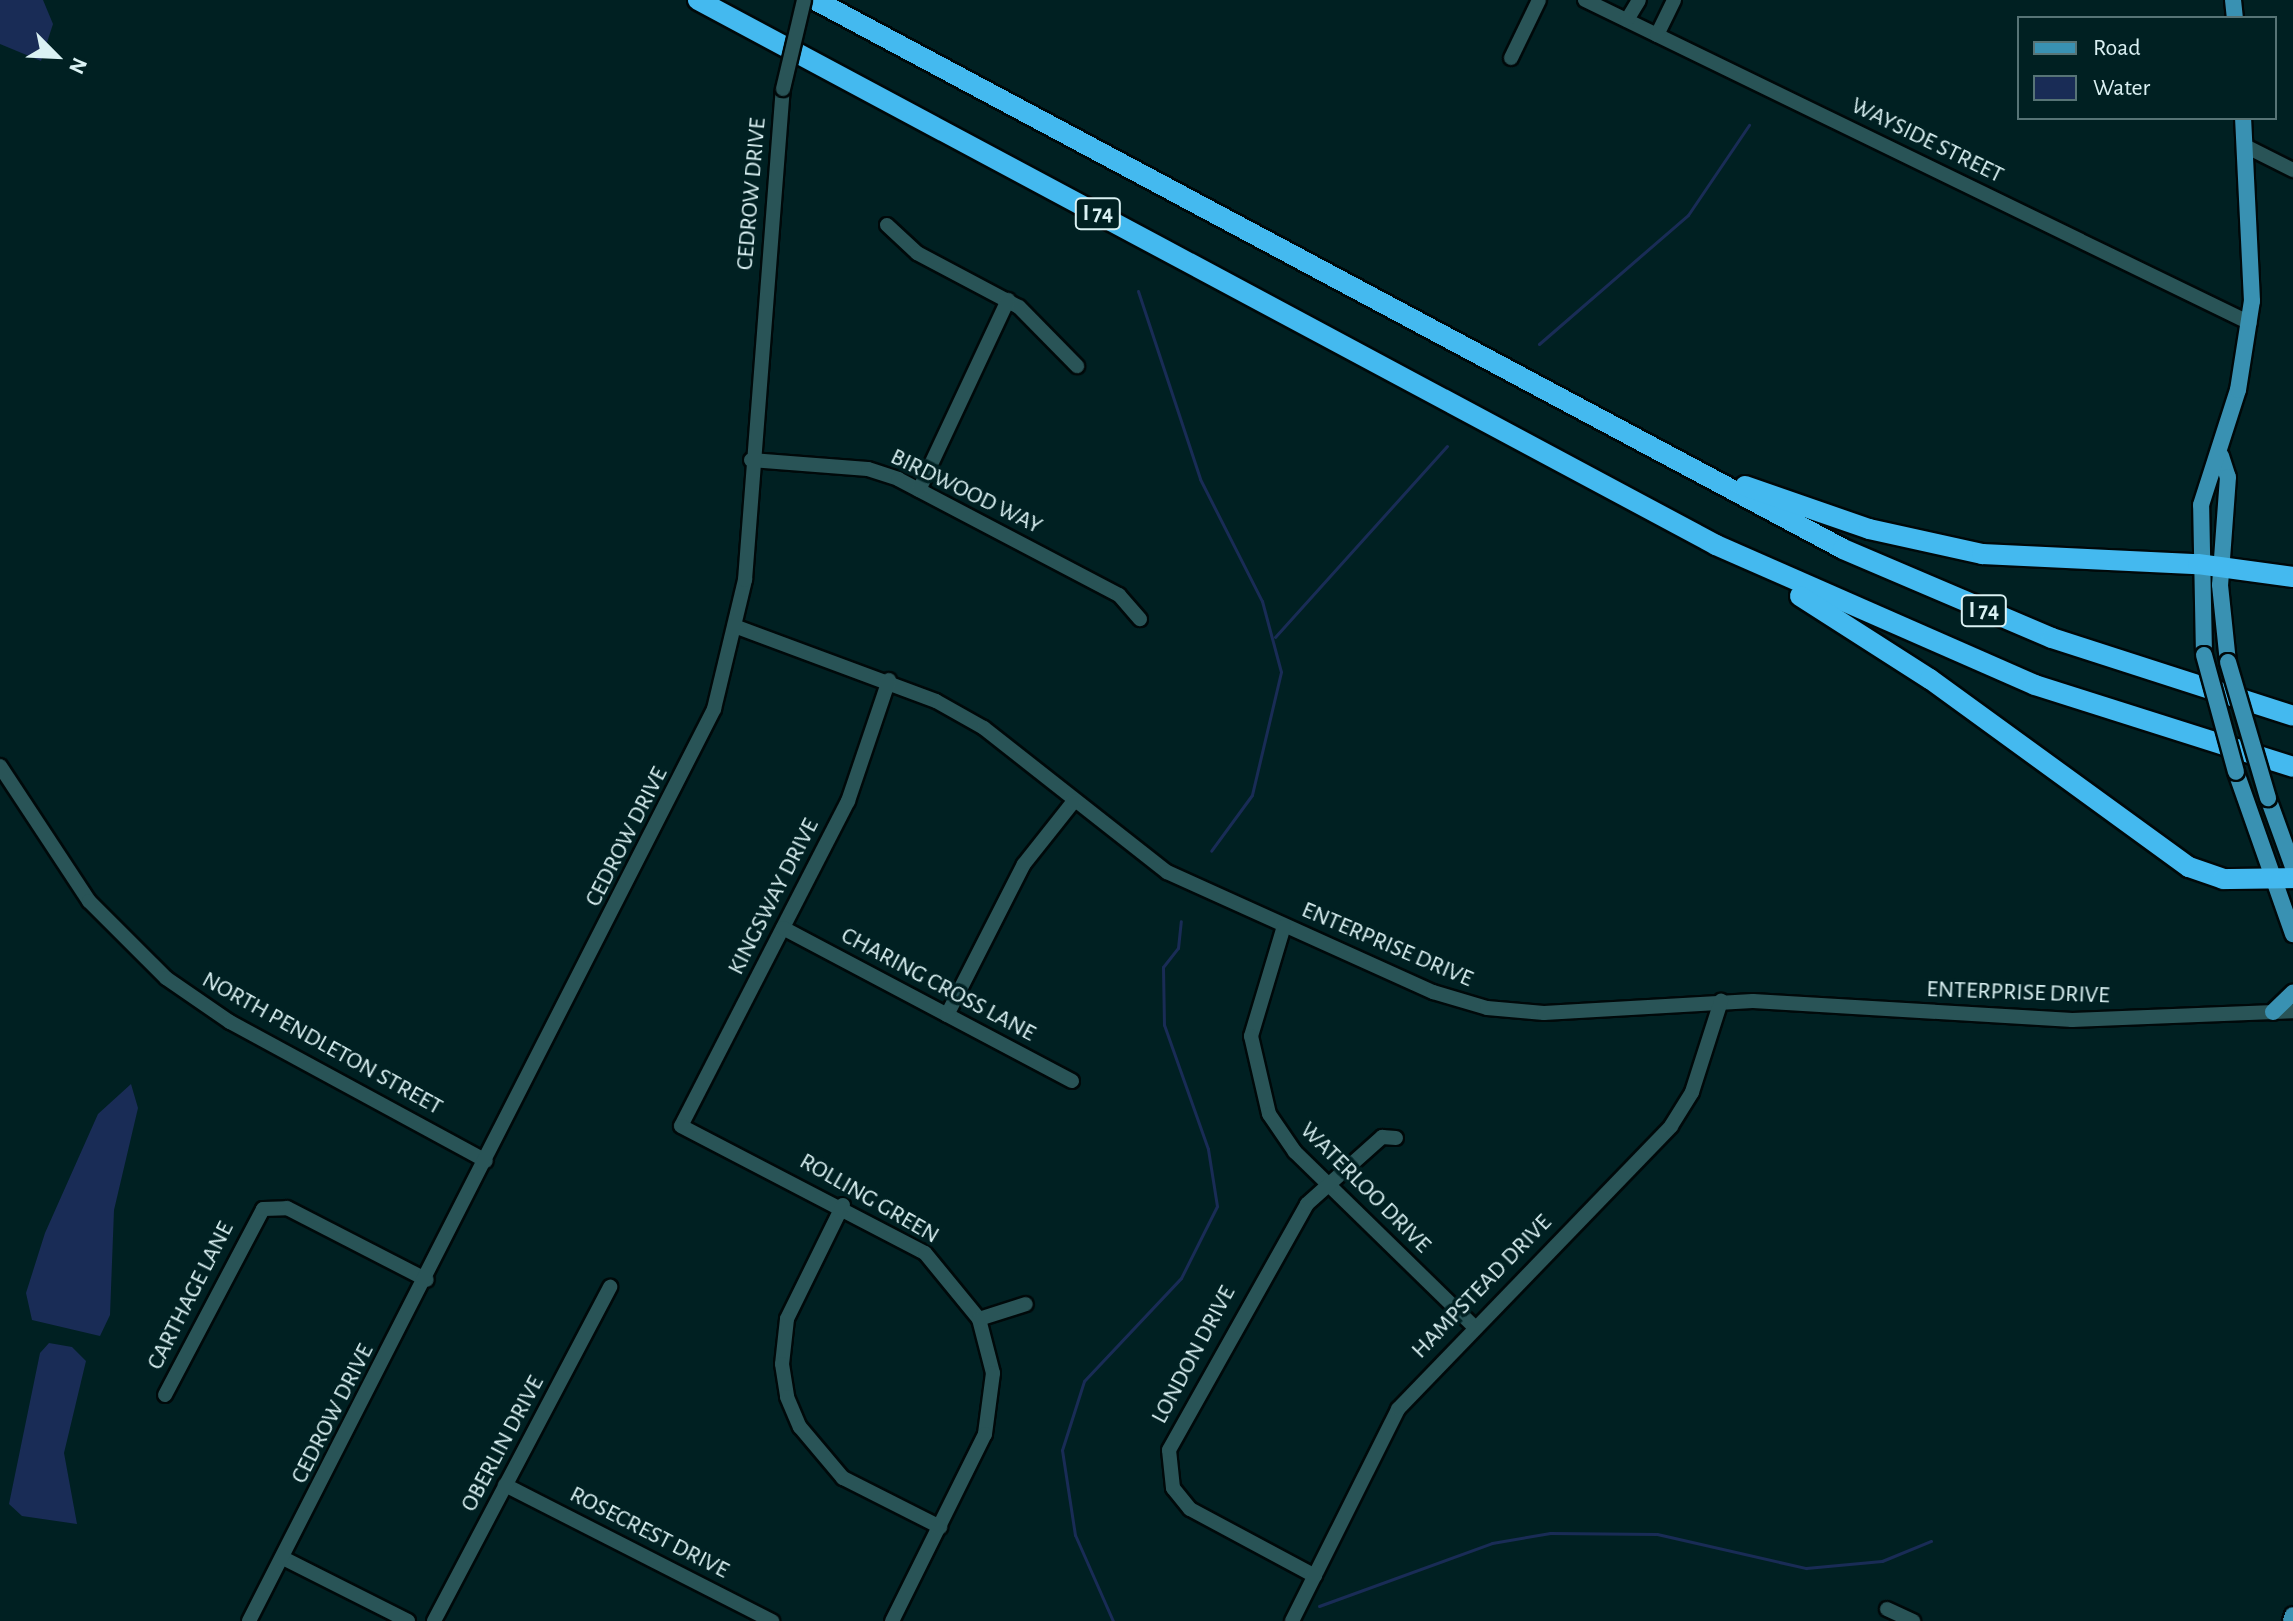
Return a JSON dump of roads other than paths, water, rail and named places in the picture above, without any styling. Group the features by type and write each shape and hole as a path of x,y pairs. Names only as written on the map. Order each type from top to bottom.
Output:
{"highway":[{"name":"I 74","path":"698,0 1716,545 2035,685 2293,767"},
{"name":"I 74","path":"815,0 1692,467 1947,596 2106,658 2293,716"},
{"path":"1692,467 1841,520 1954,549 2069,563 2198,564 2293,577"},
{"path":"1716,545 1899,658 2189,867 2223,879 2283,878"}],"main road":[{"path":"2243,120 2250,323 2221,456 2206,474 2198,564 2204,655 2242,790 2283,878 2293,934"},
{"path":"2221,456 2228,477 2221,566 2228,662 2268,798 2293,867"},
{"path":"2273,1012 2293,993"},
{"path":"2291,1621 2293,1615"}],"street":[{"name":"CEDROW DRIVE","path":"249,1621 427,1280 698,745 737,627 783,89 804,0"},
{"path":"1511,58 1539,0"},
{"name":"WAYSIDE STREET","path":"1585,0 2250,323"},
{"path":"1627,20 1639,0"},
{"path":"1657,35 1674,0"},
{"path":"2245,146 2293,170"},
{"path":"887,225 917,253 1008,300 1077,366"},
{"path":"919,490 1008,300"},
{"name":"BIRDWOOD WAY","path":"751,460 868,469 919,490 1119,595 1140,619"},
{"name":"ENTERPRISE DRIVE","path":"737,627 889,680 984,728 1167,872 1284,926 1487,1008 1544,1013 1721,1001 2072,1020 2293,1011"},
{"name":"KINGSWAY DRIVE","path":"681,1126 848,801 889,680"},
{"name":"NORTH PENDLETON STREET","path":"0,766 89,901 166,978 230,1022 486,1161"},
{"path":"947,1015 1024,864 1074,801"},
{"name":"WATERLOO DRIVE","path":"1284,926 1255,1005 1253,1068 1277,1129 1327,1183 1472,1325"},
{"name":"CHARING CROSS LANE","path":"783,928 1072,1081"},
{"name":"HAMPSTEAD DRIVE","path":"1292,1621 1398,1409 1472,1325 1671,1126 1692,1092 1721,1001"},
{"name":"ROLLING GREEN","path":"681,1126 843,1205 926,1254 979,1319 992,1397 985,1434 892,1621"},
{"name":"LONDON DRIVE","path":"1315,1576 1190,1509 1173,1488 1168,1462 1250,1296 1327,1183 1382,1137 1396,1138"},
{"path":"843,1205 787,1319 782,1364 787,1397 800,1427 843,1478 940,1527"},
{"name":"CARTHAGE LANE","path":"165,1395 263,1209 287,1208 427,1280"},
{"name":"OBERLIN DRIVE","path":"434,1621 610,1287"},
{"path":"979,1319 1026,1304"},
{"name":"ROSECREST DRIVE","path":"505,1485 772,1621"},
{"path":"283,1558 408,1621"},
{"path":"1887,1609 1913,1621"}],"water":[{"path":"0,0 43,0 53,24 41,61 0,44"},
{"path":"131,1084 138,1108 114,1210 110,1315 100,1336 32,1320 26,1293 45,1233 98,1114"},
{"path":"49,1343 72,1347 86,1361 64,1453 77,1524 22,1516 9,1504 40,1353"}],"waterway":[{"path":"1539,344 1688,215 1749,125"},
{"path":"1138,291 1200,479 1262,601 1281,672 1252,795 1211,851"},
{"path":"1275,637 1447,446"},
{"path":"1113,1621 1075,1535 1062,1450 1084,1381 1181,1278 1217,1206 1208,1149 1164,1025 1163,967 1178,948 1181,921"},
{"path":"1319,1606 1492,1543 1550,1533 1657,1534 1806,1568 1882,1561 1931,1541"}]}
